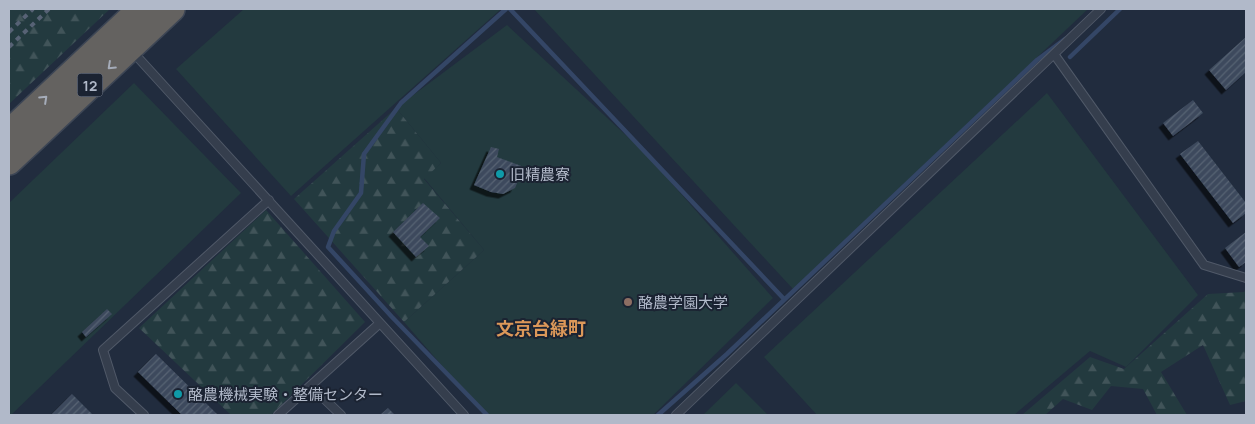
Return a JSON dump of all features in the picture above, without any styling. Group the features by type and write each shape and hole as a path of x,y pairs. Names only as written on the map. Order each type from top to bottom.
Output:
{"highway":[{"name":"12","path":"9,162 122,40 140,9"},
{"name":"12","path":"9,132 122,40 172,9"}],"lane":[{"path":"676,415 1101,9"},
{"path":"122,40 464,415"},
{"path":"1054,54 1204,264 1246,278"},
{"path":"144,415 115,388 103,350 268,200"},
{"path":"278,415 380,323"},
{"path":"311,386 341,415"}],"green space":[{"path":"9,9 110,9 9,104"},
{"path":"244,9 501,9 291,196 176,69"},
{"path":"534,9 1088,9 793,289"},
{"path":"507,25 645,153 773,298 653,415 485,415 404,322 484,250 424,178 441,163 396,108"},
{"path":"134,83 241,193 9,415 9,203"},
{"path":"1047,93 1198,295 1126,367 1090,351 1014,415 817,415 764,357"},
{"path":"396,108 441,163 424,179 484,250 404,322 294,199"},
{"path":"266,210 365,322 271,415 231,415 139,328"},
{"path":"1246,290 1246,401 1230,405 1203,345 1161,372 1187,415 1157,415 1143,389 1111,386 1092,410 1063,399 1045,415 1022,415 1090,357 1124,369 1208,294 1244,292"},
{"path":"736,383 768,415 703,415"}],"building":[{"path":"1246,37 1246,72 1226,90 1209,70"},
{"path":"1193,100 1203,113 1173,136 1163,123"},
{"path":"1198,141 1246,203 1246,213 1233,223 1180,154"},
{"name":"旧精農寮","path":"491,147 499,149 497,157 524,167 515,188 503,194 491,192 474,185"},
{"path":"423,203 440,218 420,237 429,246 416,257 393,232"},
{"path":"1246,232 1246,262 1239,267 1225,248"},
{"path":"107,309 112,314 86,337 82,332"},
{"name":"酪農機械実験・整備センター","path":"156,354 218,415 182,415 138,372"},
{"path":"72,394 93,415 51,415"},
{"path":"388,408 395,415 380,415"}],"waterway":[{"path":"487,415 392,317 328,247 334,231 361,193 364,154 401,103 506,9"},
{"path":"510,9 784,299"},
{"path":"1070,57 1120,9"},
{"path":"658,415 727,354 1037,60 1065,39"}],"railway":[{"path":"9,32 33,9"},
{"path":"9,47 49,9"}],"place":[{"name":"旧精農寮","path":"500,174"},
{"name":"酪農学園大学","path":"628,302"},
{"name":"酪農機械実験・整備センター","path":"178,394"}],"district":[{"name":"文京台緑町","path":"541,328"}]}
